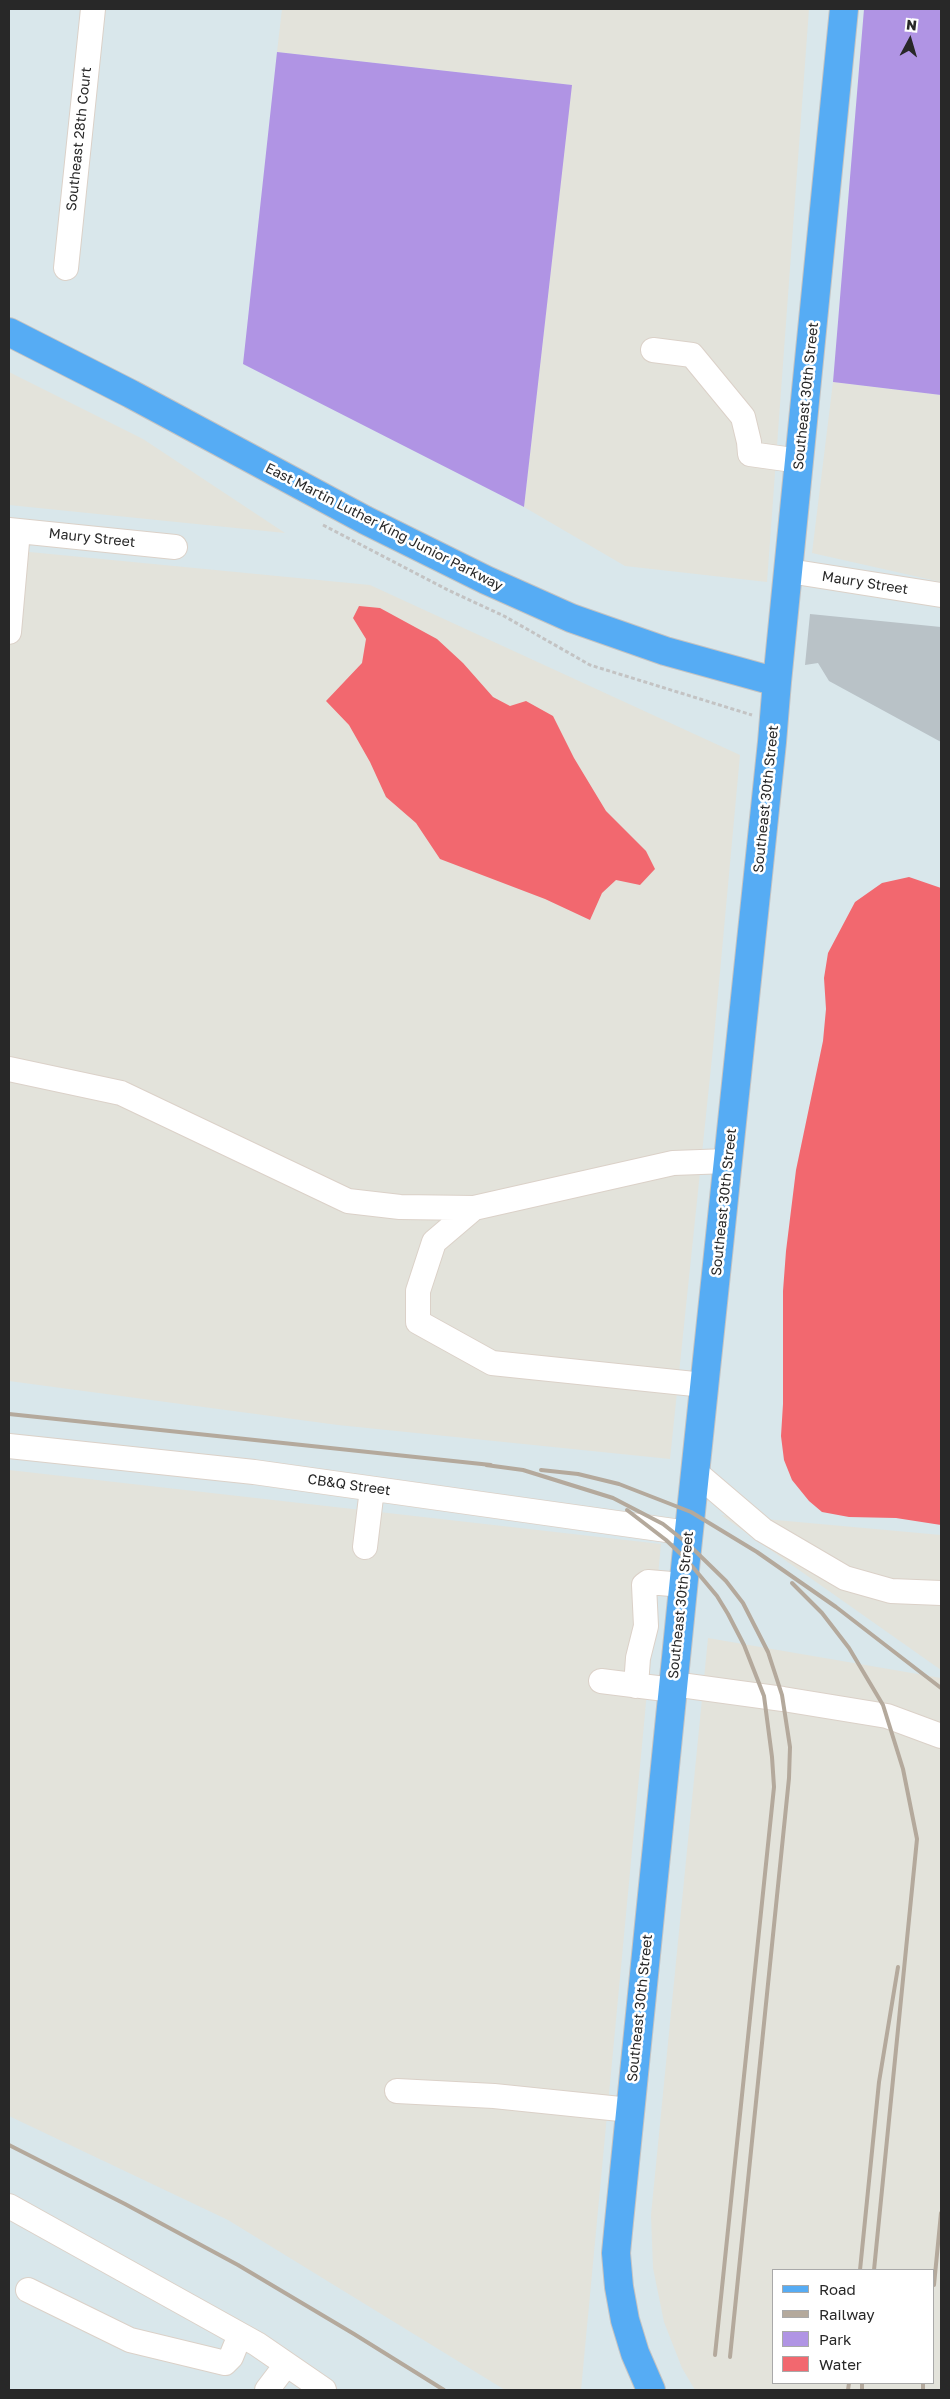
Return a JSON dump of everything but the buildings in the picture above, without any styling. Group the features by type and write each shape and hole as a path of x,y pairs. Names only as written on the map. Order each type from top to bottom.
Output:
{"main road":[{"name":"Southeast 30th Street","path":"651,2390 635,2353 625,2320 617,2262 619,2222 688,1533 772,742 776,682 789,571 844,9"},
{"name":"East Martin Luther King Junior Parkway","path":"9,332 131,394 365,520 486,580 597,627 665,651 776,682"}],"street":[{"name":"Southeast 28th Court","path":"66,268 93,9"},
{"path":"653,350 692,355 743,417 750,454 800,461"},
{"path":"9,632 14,530"},
{"name":"Maury Street","path":"14,530 175,547"},
{"name":"Maury Street","path":"789,571 941,596"},
{"path":"9,1069 121,1092 348,1201 400,1207 474,1208 674,1163 728,1161"},
{"path":"474,1208 434,1242 418,1291 418,1322 492,1363 704,1385"},
{"name":"CB&Q Street","path":"9,1446 254,1472 688,1533"},
{"path":"695,1472 763,1530 845,1578 891,1591 941,1593"},
{"path":"365,1547 372,1488"},
{"path":"636,1686 638,1658 646,1626 644,1585 648,1582 683,1585"},
{"path":"601,1681 636,1686 673,1687 783,1699 887,1716 941,1736"},
{"path":"397,2091 494,2096 630,2110"},
{"path":"9,2206 240,2335 324,2390"},
{"path":"28,2290 130,2340 225,2363 231,2357 240,2335"},
{"path":"267,2390 286,2364"}],"shaded area":[{"path":"282,9 809,9 767,582 625,566 524,507 571,85 277,52"},
{"path":"9,372 143,439 285,533 9,505"},
{"path":"833,382 941,395 941,582 812,553"},
{"path":"9,550 370,585 740,755 713,1048 670,1459 338,1425 9,1381"},
{"path":"9,1470 661,1544 581,2390 505,2390 228,2220 9,2116"},
{"path":"721,1515 941,1535 941,1670"},
{"path":"708,1638 941,1678 941,2390 695,2390 682,2368 664,2322 653,2268 651,2215"}],"green space":[{"path":"864,9 941,9 941,395 833,382"},
{"path":"277,52 572,85 524,507 243,364"}],"water":[{"path":"359,606 380,608 437,639 463,663 493,697 510,706 526,701 553,716 574,758 606,811 646,851 655,869 640,885 616,880 602,893 590,920 545,899 440,859 416,823 386,797 370,762 349,725 326,701 362,663 366,639 353,618"},
{"path":"909,877 941,888 941,1525 896,1518 849,1517 822,1512 809,1501 792,1480 784,1460 781,1436 783,1404 783,1291 786,1251 796,1170 823,1041 826,1009 824,978 828,953 855,902 882,883"}],"railway":[{"path":"9,1414 491,1465"},
{"path":"486,1465 523,1470 613,1498 663,1524 687,1543 726,1581 743,1603 768,1652 782,1695 790,1747 789,1778 730,2357"},
{"path":"541,1470 578,1474 619,1484 691,1512 757,1552 836,1607 941,1688"},
{"path":"627,1510 666,1540 686,1559 717,1596 728,1614 744,1645 764,1696 772,1757 774,1787 715,2355"},
{"path":"792,1583 822,1613 849,1648 883,1705 903,1769 917,1839 874,2269"},
{"path":"860,2269 879,2082 898,1967"},
{"path":"9,2145 125,2204 238,2265 444,2390"},
{"path":"935,2275 941,2213"},
{"path":"848,2390 849,2384"},
{"path":"862,2384 862,2390"},
{"path":"923,2384 923,2390"}]}
